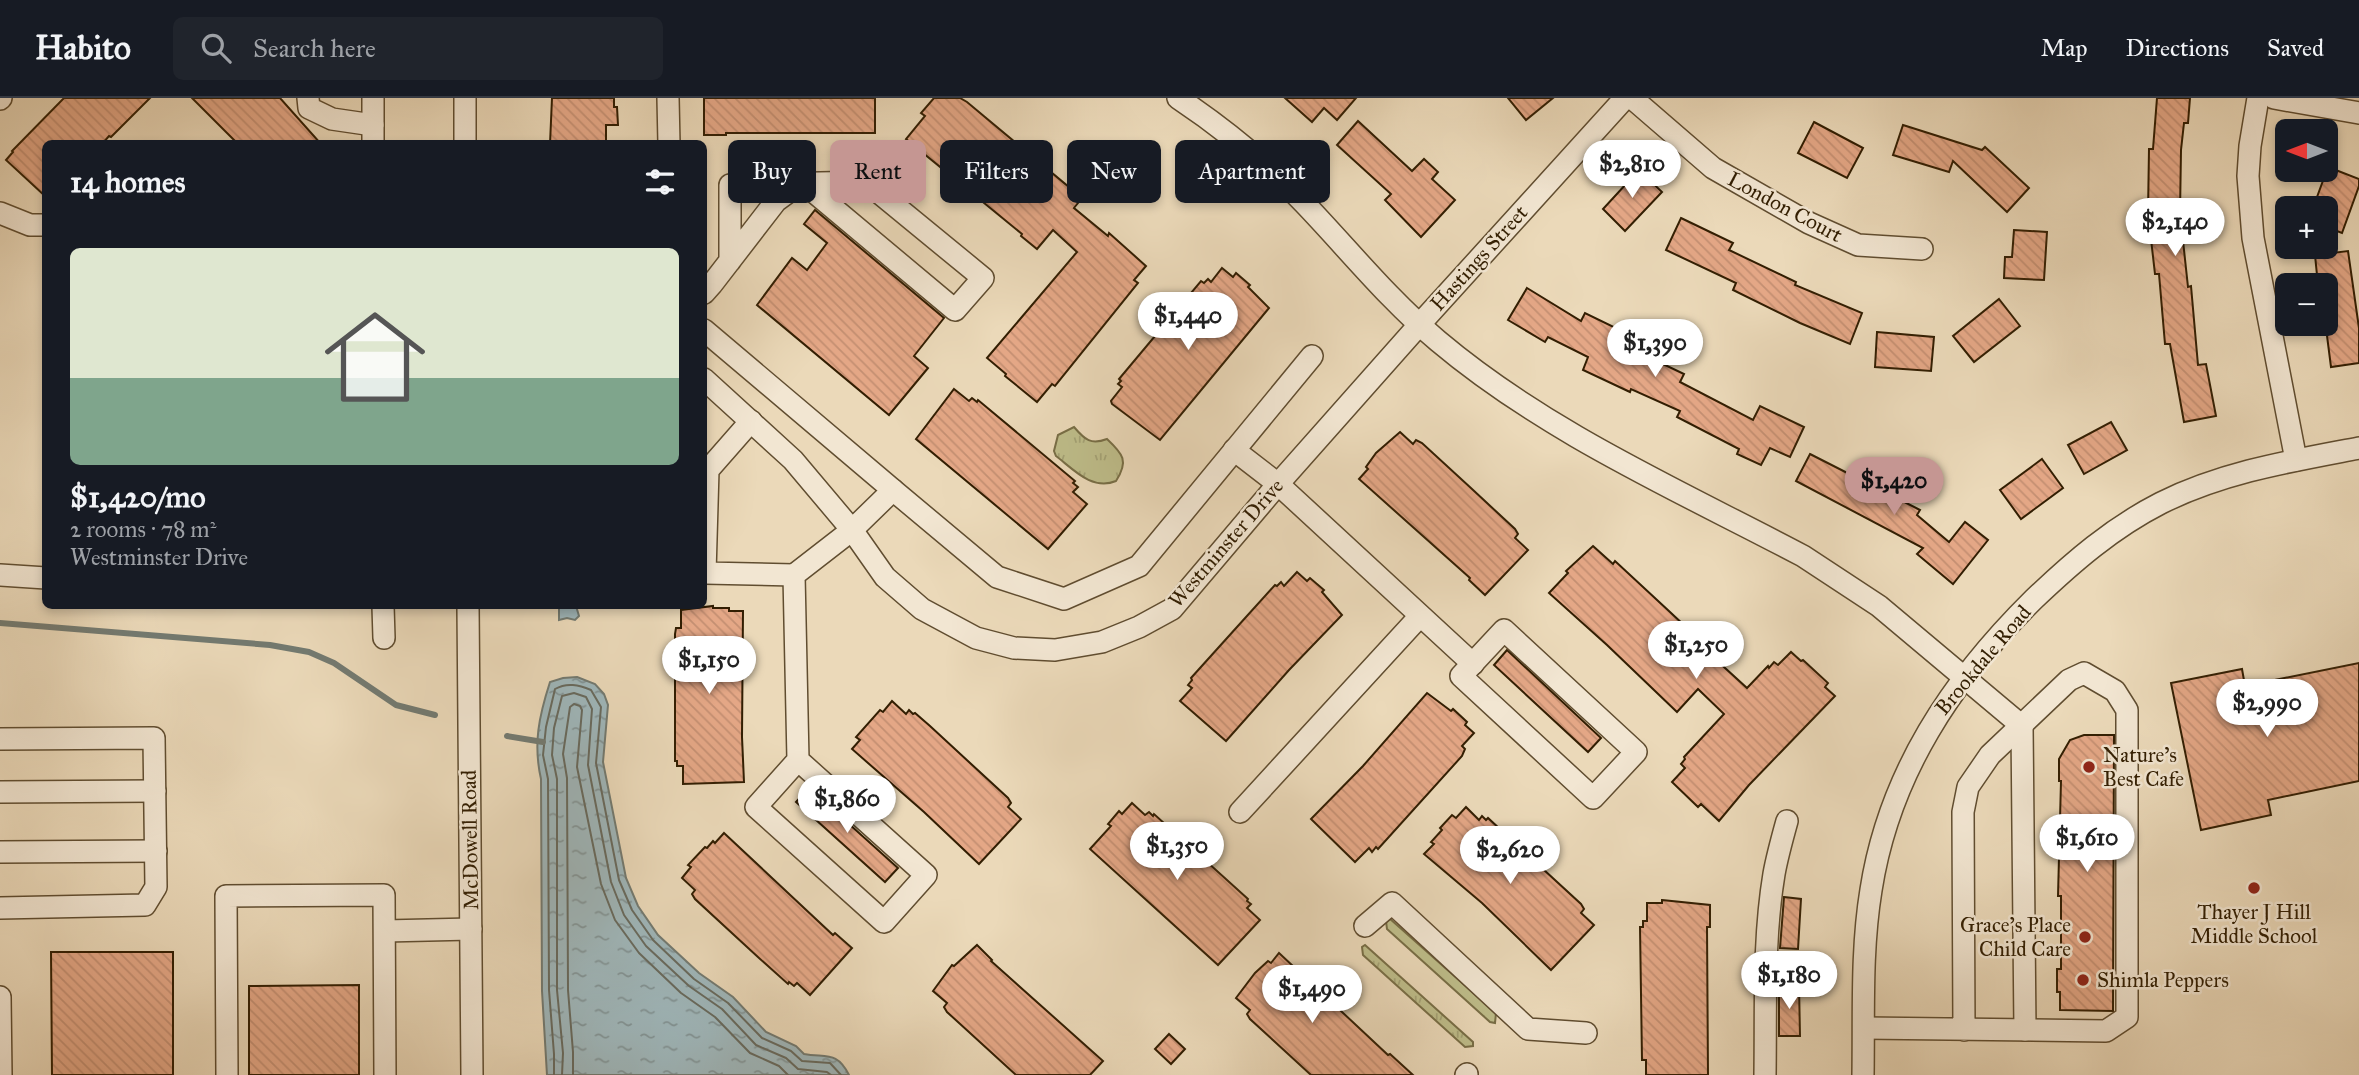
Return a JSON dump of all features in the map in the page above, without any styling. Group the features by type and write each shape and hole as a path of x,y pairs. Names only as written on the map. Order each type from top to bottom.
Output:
{"street":[{"path":"305,101 332,119 373,134 373,98"},
{"path":"465,98 465,140"},
{"path":"668,98 669,140"},
{"path":"1178,98 1278,177 1398,305 1504,392 1562,429 1837,576 1911,631 2022,726"},
{"name":"Hastings Street","path":"1419,324 1625,98"},
{"name":"London Court","path":"1632,98 1713,168 1809,223 1857,245 1922,248"},
{"path":"2258,98 2248,176 2253,238 2296,460"},
{"path":"2274,98 2359,113"},
{"path":"802,182 866,182 983,278 956,310 802,182"},
{"path":"730,203 730,261"},
{"path":"707,284 730,261 774,203"},
{"path":"0,213 30,225 42,225"},
{"name":"Westminster Drive","path":"707,382 793,460 852,530 885,577 922,609 976,638 1014,648 1055,650 1102,642 1139,627 1172,609 1419,324"},
{"path":"707,333 997,577 1064,599 1139,566 1312,356"},
{"path":"707,504 708,470 751,421"},
{"name":"Brookdale Road","path":"1863,1075 1865,938 1880,845 1892,807 1917,749 1963,678 2019,615 2068,567 2129,521 2161,503 2203,485 2267,465 2359,448"},
{"path":"1234,450 1278,484 1473,664"},
{"path":"707,573 794,575 852,530 893,490"},
{"path":"0,575 42,578"},
{"path":"794,575 798,760 755,807 884,922 926,875 798,760"},
{"path":"383,609 384,638"},
{"name":"McDowell Road","path":"468,609 472,1075"},
{"path":"1240,812 1420,616"},
{"path":"1504,630 1636,752 1593,798 1461,676 1473,664 1504,630"},
{"path":"1864,1028 1964,1030 2106,1031 2127,1017 2127,710 2115,691 2084,673 2069,680 1990,755 1968,787 1963,812 1964,1030"},
{"path":"2022,726 2025,1030"},
{"path":"0,739 154,738 156,851 156,887 145,905 0,908"},
{"path":"0,792 155,791"},
{"path":"1766,1075 1766,970 1770,903 1774,872 1787,821"},
{"path":"0,852 156,851"},
{"path":"227,1075 226,896 384,895 385,1075"},
{"path":"1365,926 1392,903 1528,1029 1586,1034"},
{"path":"385,931 471,929"},
{"path":"0,997 1,1075"}],"green space":[{"path":"1074,427 1089,440 1107,439 1117,449 1123,463 1116,481 1091,481 1056,456 1054,451 1058,435"},
{"path":"1389,918 1496,1013 1495,1023 1490,1022 1387,929 1386,921"},
{"path":"1365,945 1473,1042 1473,1046 1465,1047 1363,955 1362,947"}],"water":[{"path":"559,609 577,609 579,616 575,620 559,620"},
{"path":"577,677 595,684 604,694 608,705 603,762 626,878 638,906 658,935 699,973 733,997 766,1032 796,1046 804,1054 836,1059 849,1075 547,1075 542,991 541,779 537,742 540,718 550,682"}],"building":[{"path":"64,98 150,98 106,140 42,140 42,193 6,160"},
{"path":"192,98 280,98 317,140 234,140"},
{"path":"552,98 614,98 618,125 606,125 606,140 550,140"},
{"path":"704,98 875,98 875,133 704,135"},
{"path":"934,98 960,98 1013,140 940,140 940,167 926,155 926,140 906,139 925,116 921,113"},
{"path":"1285,98 1356,98 1337,120 1324,108 1312,122"},
{"path":"1508,98 1553,98 1526,120"},
{"path":"2157,98 2190,98 2188,123 2184,123 2181,150 2180,213 2188,287 2191,286 2198,365 2206,364 2216,416 2184,422 2170,344 2165,344 2159,274 2155,274 2148,213 2149,149 2153,149"},
{"path":"1358,121 1412,171 1424,159 1438,172 1432,179 1455,200 1421,237 1385,200 1391,194 1337,145"},
{"path":"1814,122 1863,148 1847,178 1798,153"},
{"path":"1903,125 1982,150 1985,147 2029,188 2007,212 1953,161 1949,172 1893,155"},
{"path":"1639,170 1662,192 1625,231 1603,209"},
{"path":"2338,171 2359,179 2359,186 2342,233 2338,232 2338,196 2317,196 2323,182 2338,182"},
{"path":"1053,174 1067,185 1067,203 1078,203 1074,208 1108,236 1109,233 1146,266 1134,280 1138,283 1055,386 1052,384 1037,402 987,358 1077,252 1053,230 1037,249 1021,236 1022,234 984,203 1053,203"},
{"path":"815,210 944,318 914,356 928,368 889,415 757,305 792,258 807,270 827,243 804,224"},
{"path":"1681,218 1733,243 1729,250 1796,282 1795,285 1862,313 1850,344 1733,290 1736,283 1666,250"},
{"path":"2014,230 2047,232 2044,280 2004,278 2005,257 2012,257"},
{"path":"2348,251 2359,328 2359,363 2331,367 2327,336 2338,336 2338,273 2317,273 2315,259 2338,259 2338,252"},
{"path":"1222,268 1233,277 1236,273 1269,308 1160,440 1111,401 1122,387 1118,384 1121,381 1119,379 1201,281 1204,283 1208,279 1211,282"},
{"path":"1527,288 1581,321 1585,313 1626,333 1621,344 1684,374 1680,382 1753,420 1760,406 1804,427 1790,457 1770,448 1761,465 1737,454 1739,449 1677,417 1680,411 1583,370 1588,357 1548,337 1545,342 1508,320"},
{"path":"1999,299 2020,326 1974,362 1953,336"},
{"path":"1877,332 1934,337 1931,371 1875,367"},
{"path":"954,389 969,401 972,398 977,402 978,400 1075,481 1073,483 1078,487 1073,492 1087,504 1048,549 916,439"},
{"path":"2111,422 2127,450 2084,474 2068,445"},
{"path":"1400,432 1413,444 1416,440 1422,443 1472,489 1515,529 1518,534 1515,538 1528,550 1485,595 1470,578 1359,479 1376,453"},
{"path":"1810,454 1920,510 1917,515 1949,542 1965,522 1988,540 1953,584 1917,554 1923,548 1796,481"},
{"path":"2042,459 2063,488 2021,519 2000,490"},
{"path":"1593,546 1613,564 1615,561 1747,688 1768,666 1769,668 1774,662 1778,665 1791,652 1828,683 1825,687 1835,696 1749,785 1719,821 1701,804 1698,807 1672,782 1685,768 1681,764 1684,757 1724,714 1698,689 1677,712 1549,593 1568,573 1566,571"},
{"path":"1297,572 1307,581 1310,578 1324,590 1322,592 1342,615 1226,741 1180,701 1192,688 1188,685 1191,678 1275,585 1281,582 1284,586"},
{"path":"707,607 743,611 744,782 683,784 683,766 677,766 675,761 676,628 681,628 681,610 707,609"},
{"path":"1507,650 1601,738 1588,752 1494,665"},
{"path":"2359,663 2359,781 2268,800 2271,815 2201,830 2171,683 2242,669 2245,686"},
{"path":"1427,693 1451,711 1453,709 1474,733 1462,746 1465,749 1462,756 1378,849 1376,847 1372,852 1369,848 1355,862 1311,819 1363,766"},
{"path":"892,701 906,714 909,710 915,713 930,726 1008,798 1011,803 1008,807 1021,819 979,864 852,749 860,740 856,737 880,710 883,712"},
{"path":"2084,735 2114,735 2113,1011 2060,1010 2060,992 2057,992 2057,969 2061,969 2061,896 2058,896 2061,781 2059,759 2070,740"},
{"path":"809,788 898,868 885,882 796,802"},
{"path":"1132,803 1145,815 1149,812 1153,816 1154,814 1248,899 1251,904 1247,908 1260,920 1218,965 1090,849 1111,826 1108,824 1119,811 1122,814"},
{"path":"1466,807 1479,820 1482,816 1486,820 1488,818 1581,904 1584,909 1581,913 1594,925 1551,970 1482,903 1424,854 1434,844 1431,842 1442,830 1440,828 1452,815 1456,818"},
{"path":"724,833 833,935 835,933 852,948 810,995 797,983 794,986 789,982 788,984 759,958 695,899 692,894 695,890 682,878 691,867 688,865 705,847 713,841 715,843"},
{"path":"1784,897 1801,899 1798,949 1780,948"},
{"path":"1662,900 1710,905 1710,927 1707,927 1708,1075 1646,1075 1646,1060 1642,1060 1640,927 1643,927 1643,921 1647,921 1647,903 1662,903"},
{"path":"977,945 991,961 1103,1061 1090,1075 1016,1075 947,1012 944,1007 947,1003 933,991 952,965"},
{"path":"51,952 173,952 173,1075 52,1075"},
{"path":"1279,953 1413,1075 1311,1075 1250,1019 1247,1014 1250,1010 1236,998 1255,973 1268,961 1271,963"},
{"path":"359,985 359,1075 249,1075 249,986"},
{"path":"1779,985 1799,985 1800,1036 1779,1036"},
{"path":"1169,1034 1185,1049 1171,1064 1155,1049"}],"waterway":[{"path":"0,623 270,645 309,652 334,663 396,705 435,715"},
{"path":"507,736 543,742"}],"place":[{"name":"Nature's Best Cafe","path":"2089,767"},
{"name":"Thayer J Hill Middle School","path":"2254,888"},
{"name":"Grace's Place Child Care","path":"2085,937"},
{"name":"Shimla Peppers","path":"2083,980"}]}
